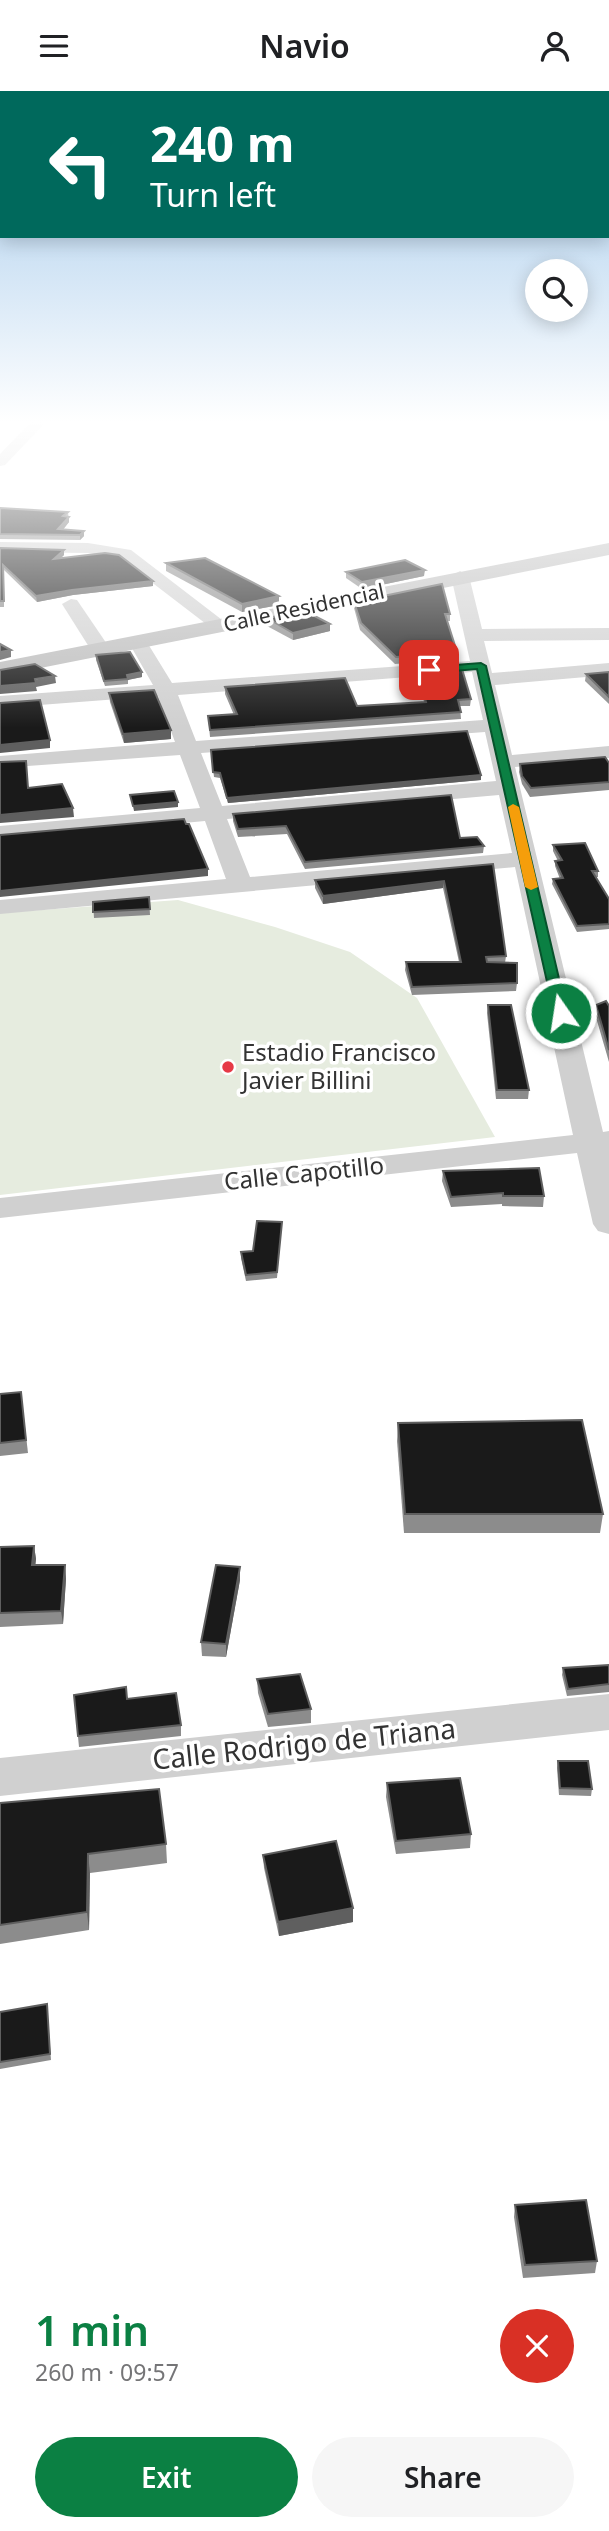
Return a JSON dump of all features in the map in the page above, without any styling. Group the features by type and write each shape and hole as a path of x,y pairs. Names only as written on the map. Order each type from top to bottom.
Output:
{"main road":[{"name":"Calle Residencial","path":"0,669 460,576 609,549"}],"street":[{"path":"0,547 88,548 125,554 221,626"},
{"path":"460,576 525,859 600,1141 609,1224"},
{"path":"71,604 101,650"},
{"path":"474,635 609,634"},
{"path":"138,643 166,690 241,886"},
{"path":"0,702 166,690 609,669"},
{"path":"0,762 494,725"},
{"path":"503,762 609,752"},
{"path":"0,833 509,787"},
{"path":"0,907 525,859"},
{"name":"Calle Capotillo","path":"0,1208 600,1141"},
{"name":"Calle Rodrigo de Triana","path":"0,1777 609,1711"}],"shaded area":[{"name":"Estadio Francisco Javier Billini","path":"178,900 275,927 350,952 417,998 495,1137 0,1195 0,913"}],"building":[{"path":"0,522 64,522 58,529 84,531 80,535 0,534"},
{"path":"0,548 64,550 54,559 105,553 119,555 153,581 36,596 3,565 4,601 0,601"},
{"path":"205,558 279,596 242,604 166,563"},
{"path":"405,560 425,570 362,582 346,572"},
{"path":"442,584 450,614 445,614 457,652 396,657 361,623 354,602"},
{"path":"305,611 330,624 293,633 267,618"},
{"path":"0,644 11,650 0,652"},
{"path":"130,652 142,672 127,675 128,679 104,681 96,655"},
{"path":"35,664 55,676 35,679 36,683 0,686 0,670"},
{"path":"462,669 471,699 458,700 461,712 210,730 208,716 237,714 225,687 345,678 357,706 426,702 418,672"},
{"path":"609,672 609,697 586,674"},
{"path":"154,690 171,730 123,734 109,693"},
{"path":"40,700 50,740 0,745 0,703"},
{"path":"467,731 481,775 227,798 220,773 213,772 211,750"},
{"path":"605,757 609,763 609,782 531,788 522,776 520,764"},
{"path":"26,761 28,788 62,784 73,808 0,815 0,762"},
{"path":"174,791 178,802 133,806 130,795"},
{"path":"451,795 460,838 477,837 484,846 305,862 286,826 238,829 233,814"},
{"path":"184,819 186,824 189,824 208,869 0,891 0,835"},
{"path":"585,843 598,871 592,871 609,899 609,924 577,926 553,879 563,878 555,861 562,860 553,845"},
{"path":"493,864 506,956 486,957 487,962 517,963 517,983 412,987 406,962 461,962 444,881 323,896 315,880"},
{"path":"149,897 150,909 93,912 93,902"},
{"path":"606,1001 609,1006 609,1050 596,1005"},
{"path":"488,1005 511,1005 529,1090 497,1090"},
{"path":"539,1168 544,1196 503,1196 503,1193 451,1197 443,1171"},
{"path":"257,1221 282,1222 277,1272 246,1275 241,1252 253,1251"},
{"path":"21,1392 26,1440 0,1443 0,1394"},
{"path":"582,1420 603,1514 405,1514 398,1423"},
{"path":"34,1546 32,1565 65,1565 61,1611 0,1613 0,1547"},
{"path":"216,1565 240,1567 226,1644 201,1642"},
{"path":"609,1665 609,1684 568,1689 563,1668"},
{"path":"300,1674 311,1709 268,1714 257,1679"},
{"path":"126,1687 127,1699 176,1693 181,1725 78,1736 74,1695"},
{"path":"558,1761 588,1761 592,1789 560,1788"},
{"path":"460,1778 471,1834 396,1841 387,1783"},
{"path":"159,1789 166,1844 88,1854 87,1912 0,1925 0,1803"},
{"path":"336,1841 353,1908 278,1922 263,1855"},
{"path":"47,2004 50,2054 0,2062 0,2012"},
{"path":"586,2200 597,2261 525,2265 515,2205"}],"slow traffic":[{"path":"513,807 531,887"}],"place":[{"name":"Estadio Francisco Javier Billini","path":"228,1067"}],"route":[{"path":"429,670 481,666 561,1013"}]}
